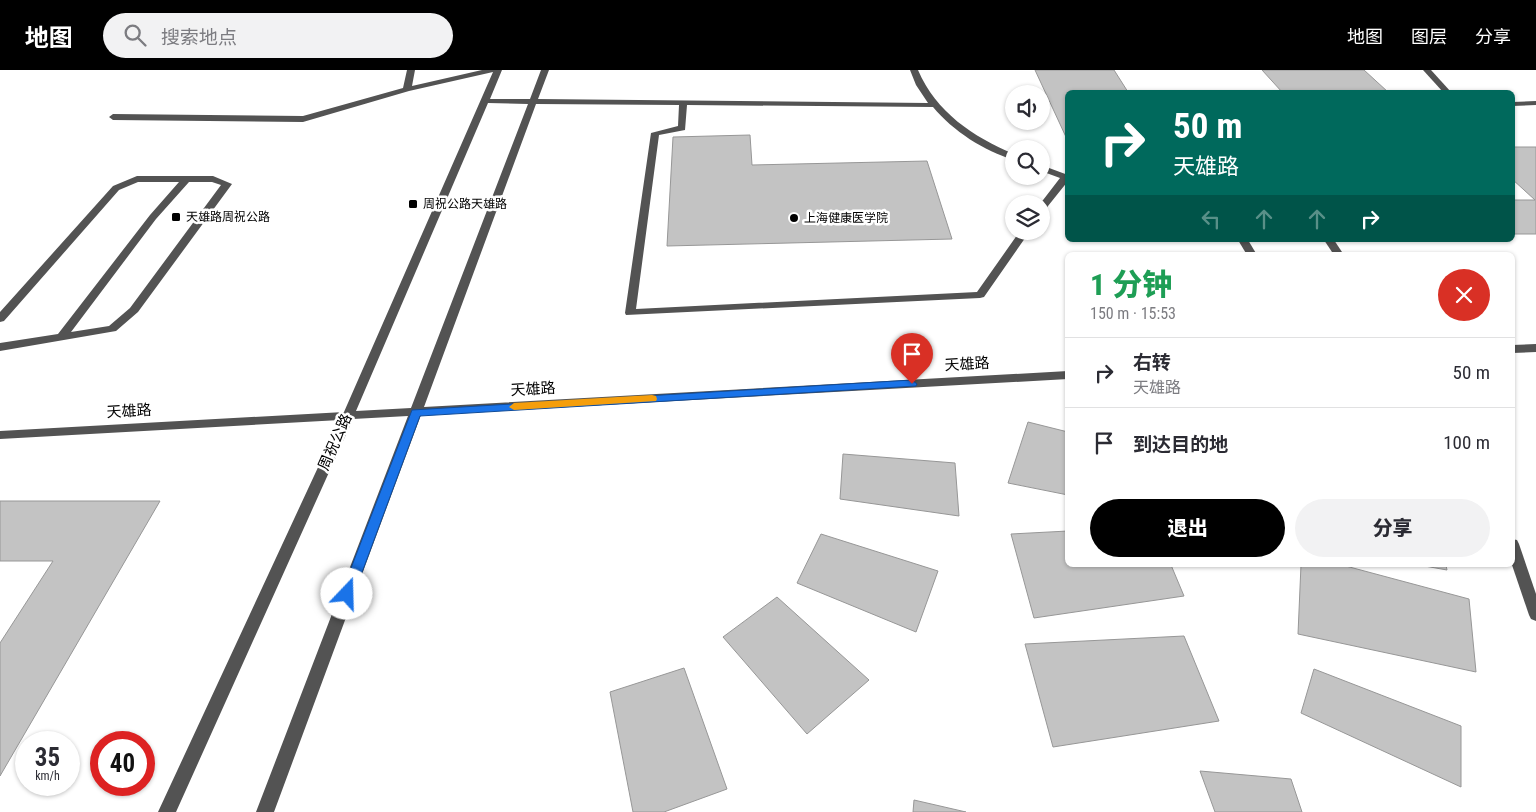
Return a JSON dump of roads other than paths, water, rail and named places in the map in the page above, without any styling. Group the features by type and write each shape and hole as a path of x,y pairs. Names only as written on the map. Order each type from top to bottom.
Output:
{"street":[{"path":"407,89 411,70"},
{"path":"114,117 303,119 407,89 492,70"},
{"name":"周祝公路","path":"167,812 348,416 498,70"},
{"path":"265,812 545,70"},
{"path":"914,70 919,84 934,105 964,131 1005,152"},
{"path":"1427,70 1445,90"},
{"path":"484,101 934,105"},
{"path":"684,102 682,128 655,133 630,313 980,295 1019,240"},
{"path":"1515,104 1536,103"},
{"path":"1050,171 1065,177"},
{"path":"1050,197 1065,178"},
{"path":"0,320 116,188 136,179 213,180 227,184 134,310 112,329 0,347"},
{"path":"62,337 154,217 186,180"},
{"path":"1515,349 1536,348"},
{"name":"天雄路","path":"0,435 1065,375"},
{"path":"1515,553 1536,615"}],"place":[{"name":"周祝公路天雄路","path":"413,204"},
{"name":"天雄路周祝公路","path":"176,217"},
{"name":"上海健康医学院","path":"794,218"}]}
